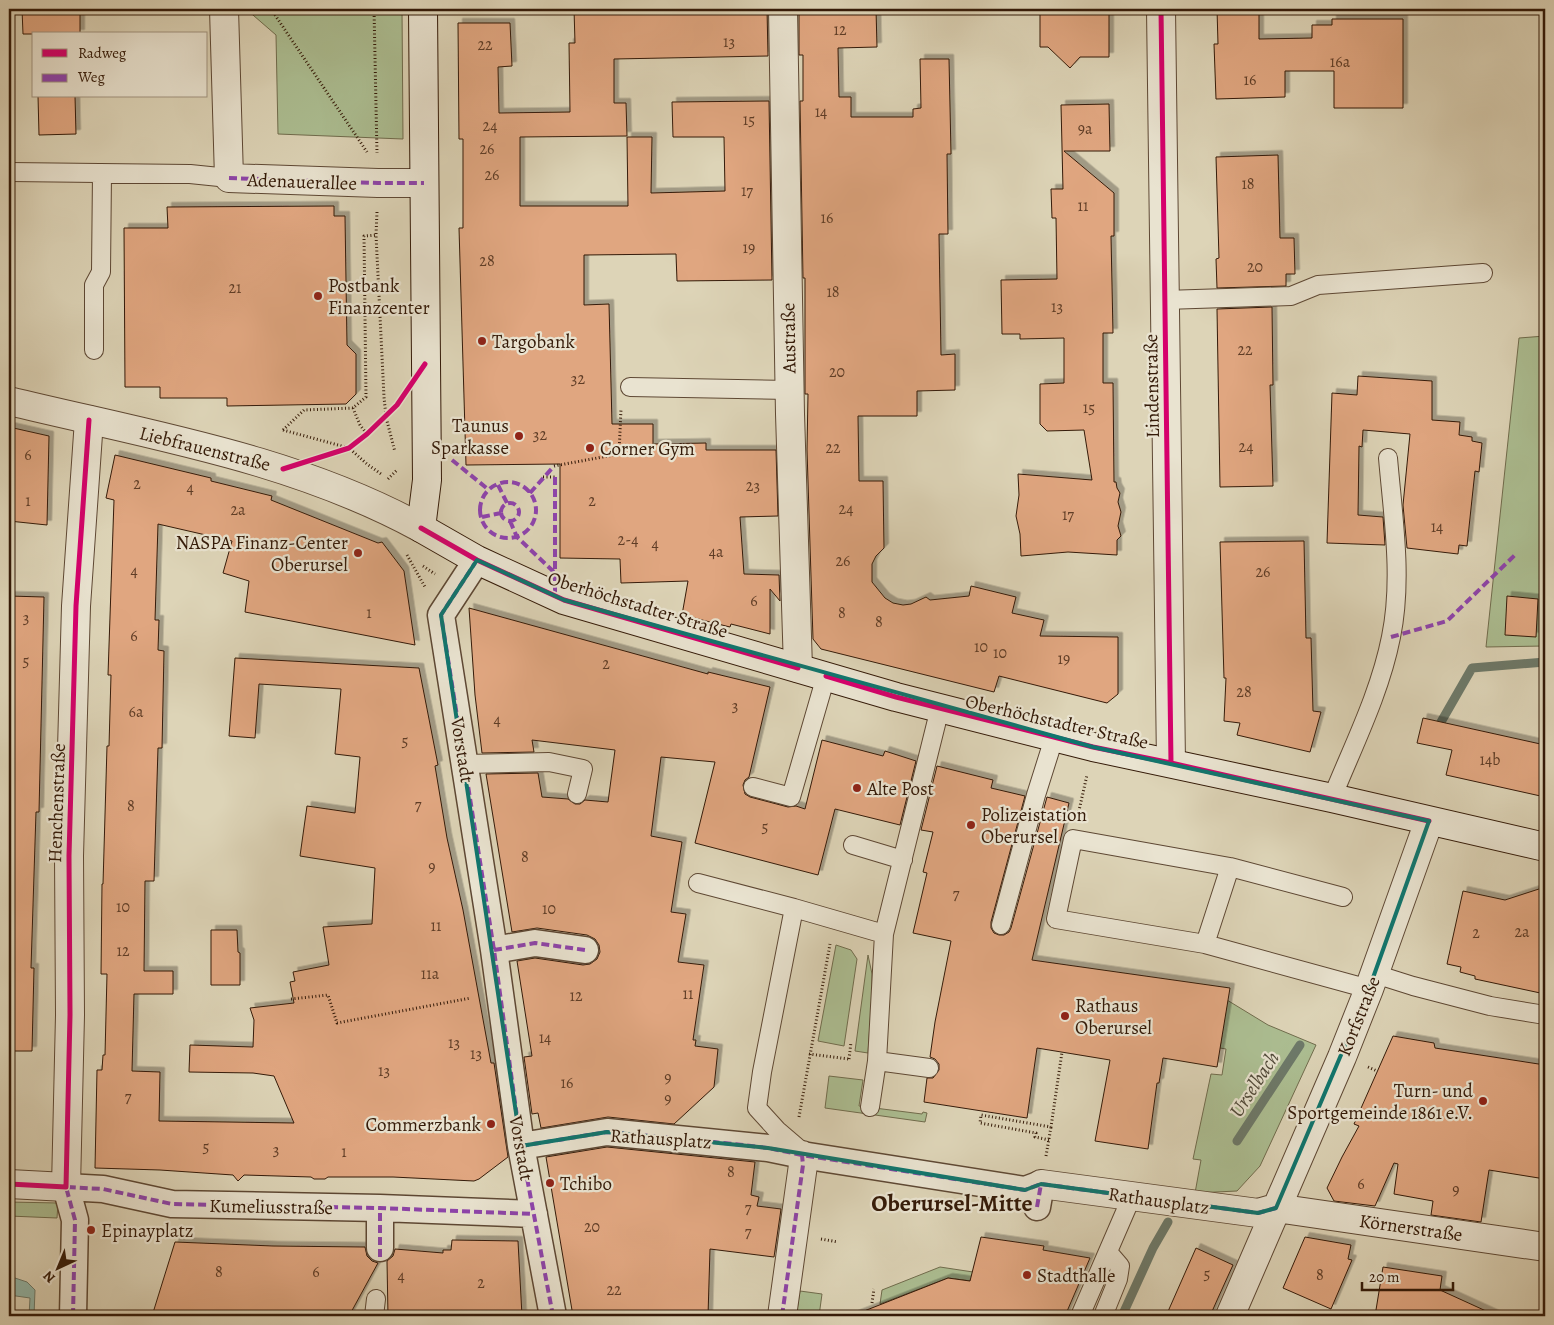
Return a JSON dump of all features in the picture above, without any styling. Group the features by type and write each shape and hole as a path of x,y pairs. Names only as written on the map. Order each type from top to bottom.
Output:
{"street":[{"name":"Adenauerallee","path":"224,9 229,178 378,175 424,183"},
{"path":"421,528 427,480 422,9"},
{"name":"Austraße","path":"783,9 789,390 798,668"},
{"name":"Lindenstraße","path":"1161,9 1170,763"},
{"name":"Liebfrauenstraße","path":"9,401 183,440 284,469 391,511 421,528"},
{"name":"Henchenstraße","path":"66,1187 70,1014 69,856 76,606 89,420"},
{"name":"Oberhöchstadter Straße","path":"421,528 477,560 564,600 826,676 1054,738 1332,798 1545,847"},
{"path":"441,615 477,560"},
{"name":"Vorstadt","path":"441,615 466,764 521,1146 553,1316"},
{"name":"Korfstraße","path":"1230,1316 1342,1057 1372,982 1429,821"},
{"path":"494,950 536,943 586,950"},
{"name":"Rathausplatz","path":"521,1146 607,1132 768,1148 1025,1190 1039,1195 1132,1196 1258,1213 1276,1208"},
{"path":"782,1316 803,1165 802,1155"},
{"name":"Kumeliusstraße","path":"9,1184 103,1189 172,1204 380,1208 534,1214"},
{"path":"66,1187 75,1220 73,1316"},
{"path":"380,1208 380,1248"},
{"name":"Körnerstraße","path":"1276,1208 1545,1247"}],"lane":[{"path":"9,172 190,174 229,178"},
{"path":"94,350 94,285 101,272 102,173"},
{"path":"1165,300 1292,296 1318,286 1483,273"},
{"path":"630,387 789,390"},
{"path":"1332,798 1377,688 1391,637 1397,590 1395,537 1388,458"},
{"path":"753,787 791,797 826,676"},
{"path":"870,1107 877,1060 884,934 904,860 940,708"},
{"path":"1001,925 1036,795 1054,738"},
{"path":"466,764 549,762 583,769 578,794"},
{"path":"1343,897 1230,867 1073,839 1056,918 1205,944 1372,982 1413,986 1490,1006 1545,1015"},
{"path":"853,845 904,860"},
{"path":"1205,944 1230,867"},
{"path":"698,883 835,918 884,934"},
{"path":"794,908 762,1072 757,1108 777,1130 798,1148 802,1155"},
{"path":"877,1060 929,1068"},
{"path":"1080,1316 1132,1196"},
{"path":"1103,1316 1118,1280 1120,1266 1108,1252"}],"path":[{"path":"271,9 378,175"},
{"path":"374,9 378,175 376,235 384,397 386,417 398,459"},
{"path":"376,235 364,236 366,397 353,408 304,410 283,430 349,448 367,464 388,478"},
{"path":"554,466 619,454 622,387 630,387"},
{"path":"353,408 360,425 368,434"},
{"path":"388,478 397,471 398,465"},
{"path":"543,477 555,477"},
{"path":"388,478 391,511"},
{"path":"402,550 408,556 441,615"},
{"path":"1073,839 1093,747"},
{"path":"802,1155 798,1116 835,918"},
{"path":"291,999 328,995 337,1023 499,993"},
{"path":"1050,1135 1062,1052"},
{"path":"809,1054 849,1059"},
{"path":"1049,1140 1035,1137 1036,1133 980,1123 981,1116 1052,1127"},
{"path":"872,1303 874,1289"}],"highlighted area":[{"path":"477,560 564,600 1093,747 1429,821 1369,989 1276,1208 1258,1213 1041,1184 1025,1190 768,1148 607,1132 521,1146 441,615"}],"shaded area":[{"path":"246,9 402,9 403,139 278,134 276,35"},
{"path":"1545,336 1545,646 1486,647 1519,338"},
{"path":"836,945 851,950 857,959 844,1046 818,1041"},
{"path":"868,955 872,974 872,995 868,1053 855,1051"},
{"path":"1227,1000 1268,1025 1316,1045 1260,1166 1237,1191 1195,1193 1201,1160 1193,1159 1211,1074 1222,1075 1226,1049 1220,1048"},
{"path":"829,1076 863,1080 859,1106 922,1114 923,1112 927,1113 925,1122 825,1108"},
{"path":"9,1202 58,1203 57,1218 9,1216"},
{"path":"940,1267 973,1272 971,1281 948,1278 880,1304 882,1290"},
{"path":"9,1276 27,1282 35,1290 34,1316 29,1316 30,1298 9,1295"},
{"path":"800,1291 822,1294 819,1316 796,1316"}],"building":[{"path":"22,9 80,9 80,32 32,32 32,34 23,34"},
{"path":"574,9 767,9 768,56 614,59 614,103 626,103 627,136 520,137 520,206 628,206 627,137 652,137 651,193 725,191 724,137 673,137 672,102 769,101 772,280 677,281 676,254 584,255 584,305 609,304 612,424 653,424 653,444 706,443 706,450 776,450 778,516 740,517 744,574 779,575 780,601 770,589 770,634 731,624 730,627 682,615 688,581 621,583 620,559 560,558 560,464 466,465 459,228 463,228 463,139 459,139 458,23 510,23 512,66 498,67 499,113 570,112 569,43 575,43"},
{"path":"799,9 876,9 877,47 838,48 839,97 851,97 851,117 913,117 913,109 921,108 920,59 949,59 951,154 947,154 948,234 939,234 941,355 955,354 955,390 917,391 917,416 858,416 859,481 883,481 884,548 876,556 872,564 872,582 885,598 893,603 903,605 911,604 926,597 930,600 969,596 971,586 1016,597 1012,613 1044,620 1040,636 1118,637 1118,694 1107,703 999,676 994,692 821,649 813,639 807,450 808,394 805,394 805,278 803,278 800,101 803,101 803,55 799,55"},
{"path":"1040,9 1109,9 1109,57 1080,57 1070,68 1048,47 1040,47"},
{"path":"1217,9 1259,9 1259,39 1312,38 1312,25 1332,25 1332,19 1403,19 1403,108 1334,108 1334,71 1285,71 1285,97 1216,99 1214,44 1218,44"},
{"path":"38,98 75,98 76,134 39,135"},
{"path":"1109,104 1110,151 1064,151 1114,193 1114,236 1111,236 1113,333 1103,333 1103,383 1113,383 1114,482 1116,482 1120,493 1118,502 1121,512 1118,526 1121,536 1117,540 1117,555 1068,552 1021,556 1020,534 1016,516 1019,495 1018,474 1092,480 1084,430 1047,431 1040,424 1040,384 1064,383 1064,338 1020,339 1020,334 1002,334 1001,280 1057,279 1056,218 1052,218 1051,189 1063,189 1061,105"},
{"path":"1278,155 1280,238 1294,238 1295,274 1286,274 1286,286 1217,288 1216,259 1219,258 1216,157"},
{"path":"334,206 334,216 345,216 347,345 356,354 356,394 346,404 227,406 227,398 160,398 160,387 125,387 124,228 168,228 167,207"},
{"path":"1272,307 1273,385 1270,385 1273,486 1220,487 1217,309"},
{"path":"1358,376 1432,381 1432,420 1460,422 1459,435 1472,437 1472,441 1482,443 1479,472 1475,471 1467,546 1459,545 1458,554 1407,548 1403,505 1410,434 1363,430 1362,447 1359,446 1358,515 1383,517 1385,545 1327,543 1332,393 1357,395"},
{"path":"9,427 49,436 47,525 9,521"},
{"path":"115,455 211,478 211,481 272,496 271,500 378,543 382,542 404,571 415,645 245,612 249,581 223,573 232,541 158,524 155,620 159,620 158,650 164,651 162,748 158,748 154,881 145,881 144,971 173,971 173,994 134,994 132,1071 160,1072 159,1121 294,1123 274,1076 253,1073 189,1072 190,1045 253,1047 254,1020 250,1008 294,1003 290,982 295,981 293,972 329,965 323,927 372,924 375,868 300,856 307,806 355,813 360,757 335,754 341,689 259,684 255,738 229,736 235,658 419,668 438,765 435,766 447,838 463,910 491,1063 494,1063 508,1157 479,1179 474,1181 393,1177 328,1177 325,1179 314,1179 311,1177 244,1175 238,1181 233,1175 95,1168 97,1070 102,1070 103,1055 105,1055 107,974 101,974 102,884 107,746 109,746 111,675 108,675 114,500 106,498"},
{"path":"1304,541 1306,638 1311,638 1313,711 1321,712 1310,752 1237,735 1240,723 1224,721 1226,678 1224,678 1220,542"},
{"path":"9,596 44,597 39,812 36,812 31,968 34,968 32,1051 9,1051"},
{"path":"1507,596 1538,599 1536,637 1505,635"},
{"path":"469,608 708,674 708,672 770,687 749,777 743,785 745,794 750,797 788,807 796,806 805,809 822,740 883,756 885,751 916,761 900,825 835,809 818,875 695,843 715,762 661,757 651,836 682,842 671,912 686,914 678,962 704,965 693,1040 696,1040 695,1046 718,1049 714,1087 674,1124 608,1117 541,1128 538,1113 532,1114 524,1057 532,1056 517,961 535,958 583,965 590,964 597,959 600,952 599,945 595,939 587,935 537,928 512,932 486,774 538,773 542,797 568,799 575,804 580,804 585,800 608,802 615,750 532,740 534,752 482,753 475,695"},
{"path":"1423,718 1545,745 1545,797 1446,775 1452,750 1417,743"},
{"path":"937,766 993,780 991,788 1025,796 991,922 991,928 994,933 1004,935 1011,928 1047,797 1069,803 1032,960 1230,988 1217,1067 1163,1058 1159,1083 1157,1083 1148,1149 1095,1141 1110,1060 1037,1048 1027,1118 924,1102 927,1078 933,1078 939,1070 939,1064 930,1057 951,941 913,933 927,873 923,872 933,832 921,830"},
{"path":"1545,887 1545,994 1475,979 1475,976 1460,972 1461,967 1447,964 1463,891 1505,900"},
{"path":"211,930 237,930 238,952 240,953 240,985 211,985"},
{"path":"1393,1036 1434,1043 1435,1048 1545,1065 1545,1179 1489,1170 1481,1222 1431,1215 1433,1201 1394,1194 1398,1164 1394,1163 1375,1206 1334,1201 1327,1188 1359,1126 1354,1124"},
{"path":"607,1147 755,1162 751,1195 759,1197 757,1206 781,1209 774,1257 710,1249 708,1316 573,1316 546,1157"},
{"name":"Stadthalle","path":"981,1237 1044,1246 1043,1250 1090,1258 1065,1316 854,1316 948,1278 970,1281"},
{"path":"1305,1237 1351,1245 1348,1259 1352,1260 1331,1309 1283,1288"},
{"path":"452,1240 518,1241 522,1316 388,1316 387,1261 393,1256 395,1249 443,1253 443,1250 451,1250"},
{"path":"175,1242 365,1247 367,1256 372,1261 378,1263 349,1316 152,1316"},
{"path":"1196,1248 1233,1265 1210,1316 1166,1316"},
{"path":"1383,1267 1442,1276 1440,1290 1497,1316 1375,1316"}],"waterway":[{"name":"Urselbach","path":"1441,722 1472,668 1545,662"},
{"name":"Urselbach","path":"1237,1141 1300,1045"},
{"name":"Urselbach","path":"1122,1316 1153,1248 1168,1222"}],"marked path":[{"path":"229,178 424,183"},
{"path":"452,460 489,490"},
{"path":"530,493 554,466"},
{"path":"555,477 555,596"},
{"path":"508,482 519,484 528,490 534,499 536,510 534,521 528,530 519,536 508,538 497,536 488,530 482,521 480,510 482,499 488,490 497,484 508,482"},
{"path":"498,485 507,503"},
{"path":"510,503 516,506 519,512 516,518 510,521 504,518 501,512 504,506 510,503"},
{"path":"482,517 501,513"},
{"path":"510,521 517,537 555,573"},
{"path":"1391,637 1447,621 1516,554"},
{"path":"477,560 441,615 494,950 521,1146 553,1316"},
{"path":"494,950 535,943 585,950"},
{"path":"521,1146 607,1132 768,1148 1025,1190 1041,1184 1258,1213 1276,1208"},
{"path":"782,1316 803,1165 802,1155"},
{"path":"1037,1207 1041,1184"},
{"path":"73,1316 75,1220 66,1187 103,1189 172,1204 380,1208 534,1214"},
{"path":"380,1208 380,1257"}],"cycle path":[{"path":"1161,9 1171,763"},
{"path":"283,469 349,448 367,434 397,405 425,364"},
{"path":"9,1184 66,1187 70,1015 69,856 76,606 89,420"},
{"path":"421,528 477,560 564,600 798,668"},
{"path":"826,676 896,697 1093,747 1429,821"}],"place":[{"name":"Postbank Finanzcenter","path":"318,296"},
{"name":"Targobank","path":"482,341"},
{"name":"Taunus Sparkasse","path":"519,436"},
{"name":"Corner Gym","path":"590,448"},
{"name":"NASPA Finanz-Center Oberursel","path":"358,553"},
{"name":"Alte Post","path":"857,788"},
{"name":"Polizeistation Oberursel","path":"971,825"},
{"name":"Rathaus Oberursel","path":"1065,1016"},
{"name":"Turn- und Sportgemeinde 1861 e.V.","path":"1483,1101"},
{"name":"Commerzbank","path":"491,1124"},
{"name":"Tchibo","path":"550,1183"},
{"name":"Epinayplatz","path":"91,1230"},
{"name":"Stadthalle","path":"1027,1275"}],"district":[{"name":"Oberursel-Mitte","path":"952,1203"}]}
